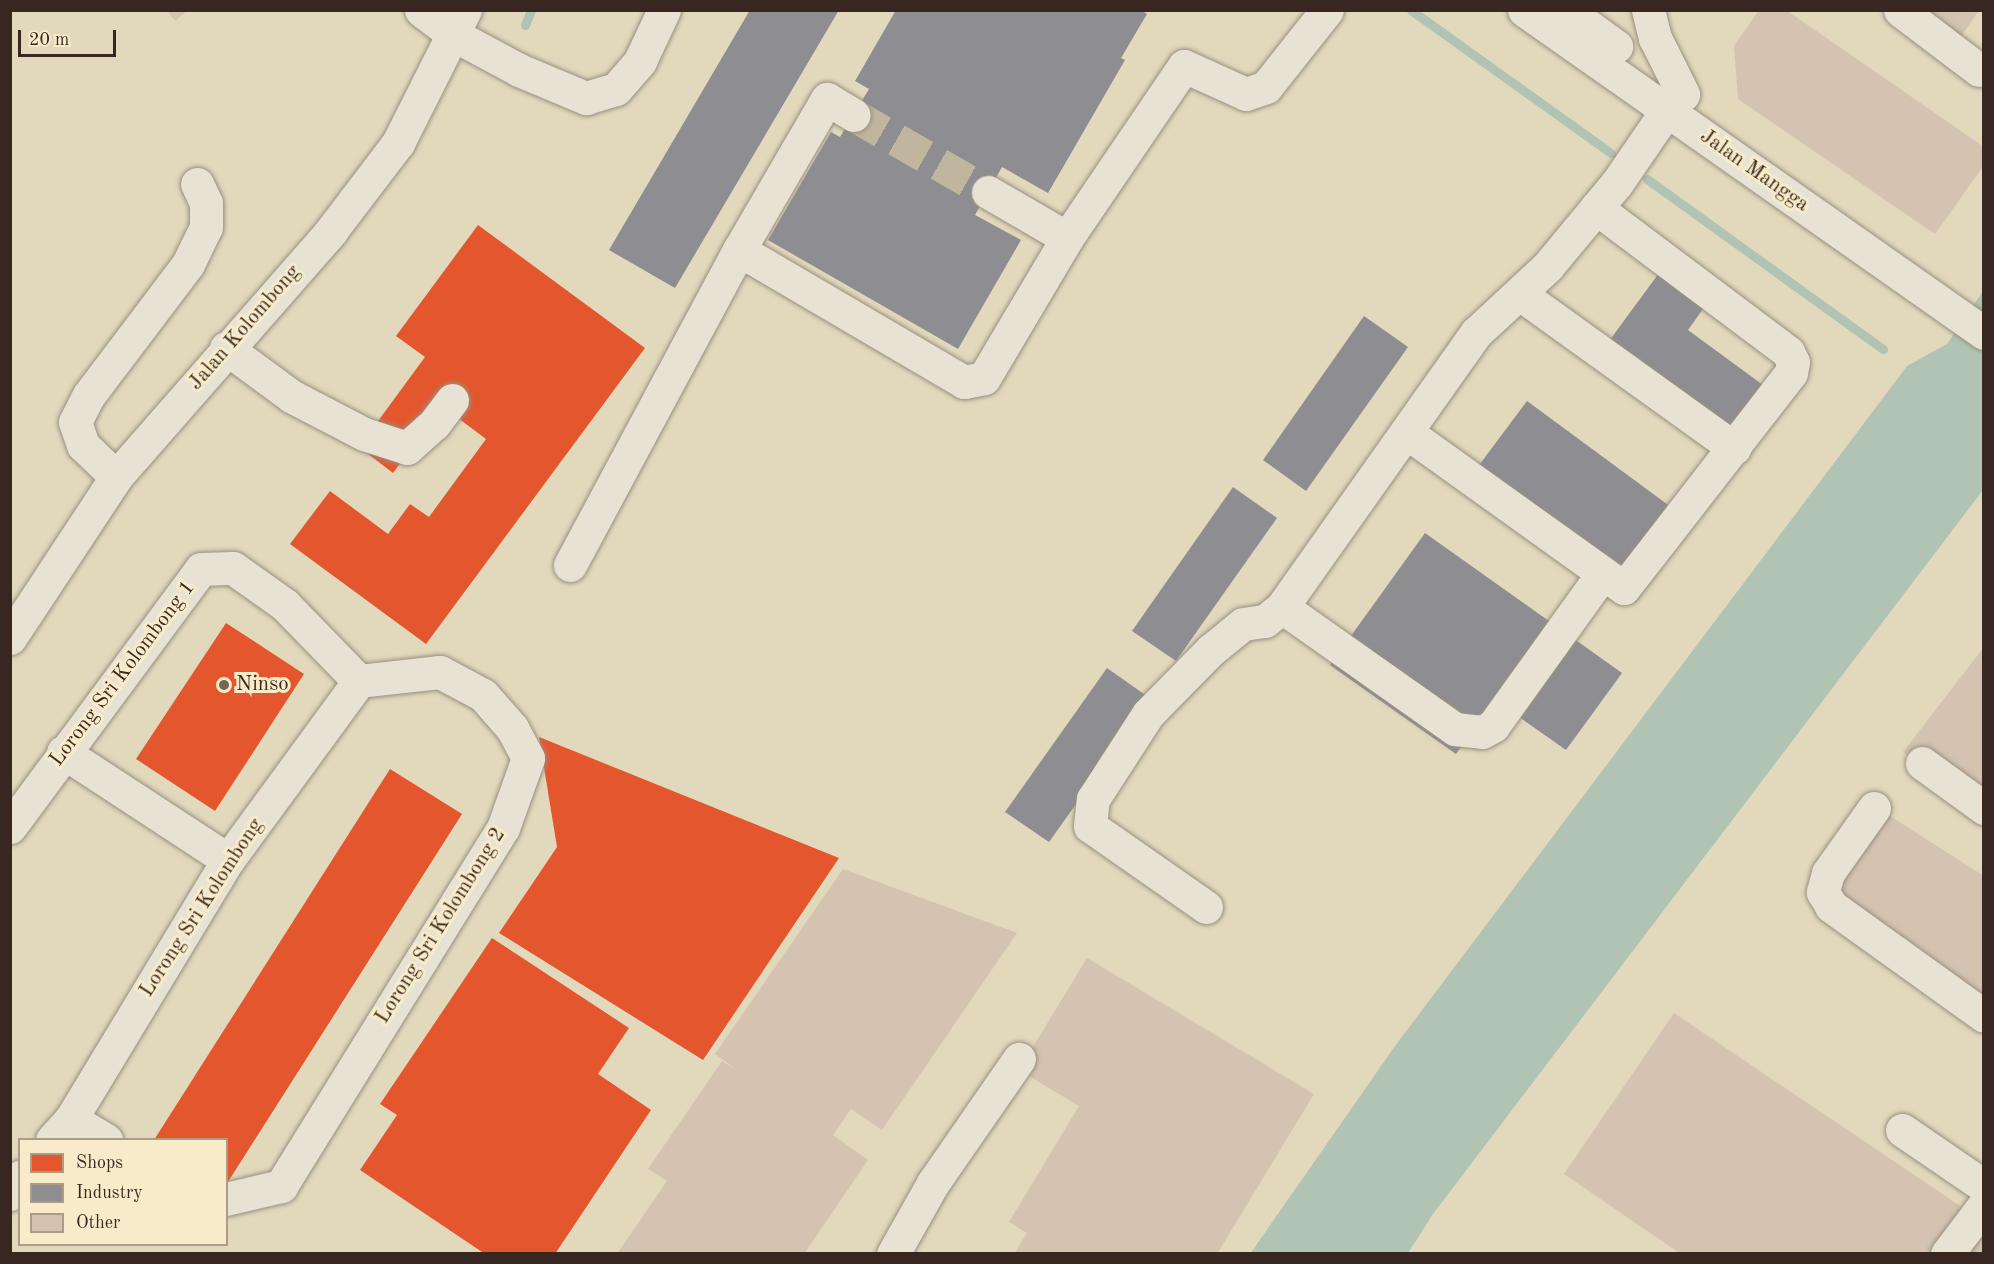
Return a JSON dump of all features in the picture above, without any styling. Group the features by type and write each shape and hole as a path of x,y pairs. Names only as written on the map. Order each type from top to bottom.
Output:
{"street":[{"path":"421,10 459,23 519,70 586,98 616,89 640,61 663,10"},
{"path":"739,250 964,382 984,378 1067,238 1184,66 1246,94 1266,87 1327,10"},
{"name":"Jalan Mangga","path":"1524,10 1592,29"},
{"name":"Jalan Mangga","path":"1566,10 1592,29 1675,102 1912,270 1983,333"},
{"path":"1206,908 1090,826 1093,799 1148,714 1211,650 1243,624 1265,621 1282,607 1476,333 1520,294 1596,208 1675,102 1648,10"},
{"path":"1900,10 1979,70"},
{"name":"Jalan Kolombong","path":"10,638 116,477 226,348 331,231 398,142 459,23"},
{"path":"570,565 739,250 827,99 854,115"},
{"path":"116,477 82,445 75,422 89,395 188,264 206,227 206,203 197,184"},
{"path":"988,192 1067,238"},
{"path":"1406,432 1624,588 1791,372 1793,362 1788,352 1596,208"},
{"name":"Jalan Mangga","path":"1912,270 1983,309"},
{"path":"1520,294 1734,448"},
{"path":"226,348 291,396 364,434 407,448 434,424 452,400"},
{"name":"Lorong Sri Kolombong 1","path":"10,827 63,752 201,569 233,568 285,605 359,681"},
{"path":"1282,607 1455,729 1482,732 1493,726 1603,573"},
{"name":"Lorong Sri Kolombong 2","path":"228,1199 281,1186 503,828 528,758 512,728 483,695 440,672 359,681"},
{"name":"Lorong Sri Kolombong","path":"61,1129 228,861 359,681"},
{"path":"63,752 228,861"},
{"path":"1922,763 1983,807"},
{"path":"1874,808 1828,873 1823,892 1831,906 1983,1016"},
{"path":"893,1254 933,1183 1018,1059"},
{"path":"61,1129 98,1138"},
{"path":"1902,1130 1983,1186"},
{"path":"10,1194 18,1180"},
{"path":"1947,1254 1983,1205"}],"shaded area":[{"path":"1983,291 1983,490 1433,1214 1408,1253 1250,1254 1395,1046 1907,366 1947,344"}],"building: Shops":[{"path":"478,225 645,348 426,644 290,544 330,491 388,534 410,504 429,517 486,439 442,406 393,473 359,447 425,357 396,336"},
{"path":"226,623 304,674 215,811 136,759"},
{"path":"539,737 839,858 703,1060 499,933 557,847"},
{"path":"390,769 462,814 228,1182 228,1138 155,1138"},
{"path":"492,938 629,1028 598,1074 651,1110 555,1254 485,1254 360,1170 397,1115 380,1104"}],"building: Industry":[{"path":"750,10 839,10 675,288 609,250"},
{"path":"896,10 1141,10 1147,14 1121,58 1125,60 1048,193 1002,167 975,215 1021,240 958,349 768,240 831,132 840,137 869,89 855,81"},
{"path":"1662,269 1708,302 1688,330 1782,399 1739,458 1598,356"},
{"path":"1364,316 1408,347 1306,491 1263,460"},
{"path":"1527,401 1694,524 1635,603 1468,480"},
{"path":"1233,487 1277,518 1176,661 1132,631"},
{"path":"1425,533 1622,673 1566,750 1495,700 1456,754 1330,665"},
{"path":"1107,668 1151,699 1049,842 1005,812"}],"building: Other":[{"path":"167,10 188,10 175,21"},
{"path":"1759,10 1786,10 1984,147 1984,165 1935,234 1738,99 1734,46"},
{"path":"1921,10 1979,10 1960,38"},
{"path":"1984,647 1984,813 1903,752"},
{"path":"1882,811 1984,876 1984,997 1827,898"},
{"path":"843,869 1017,933 882,1130 851,1109 833,1135 868,1160 804,1254 617,1254 667,1181 648,1169 722,1061 739,1071 715,1054"},
{"path":"1087,958 1314,1094 1217,1254 1014,1254 1027,1233 1009,1222 1079,1106 1019,1070"},
{"path":"1674,1013 1984,1222 1984,1254 1681,1254 1564,1174"}],"waterway":[{"path":"525,25 531,10"},
{"path":"1411,10 1611,153"},
{"path":"1647,179 1883,349"}],"tunnel":[{"path":"854,115 988,192"}],"place":[{"name":"Ninso","path":"224,685"}]}
